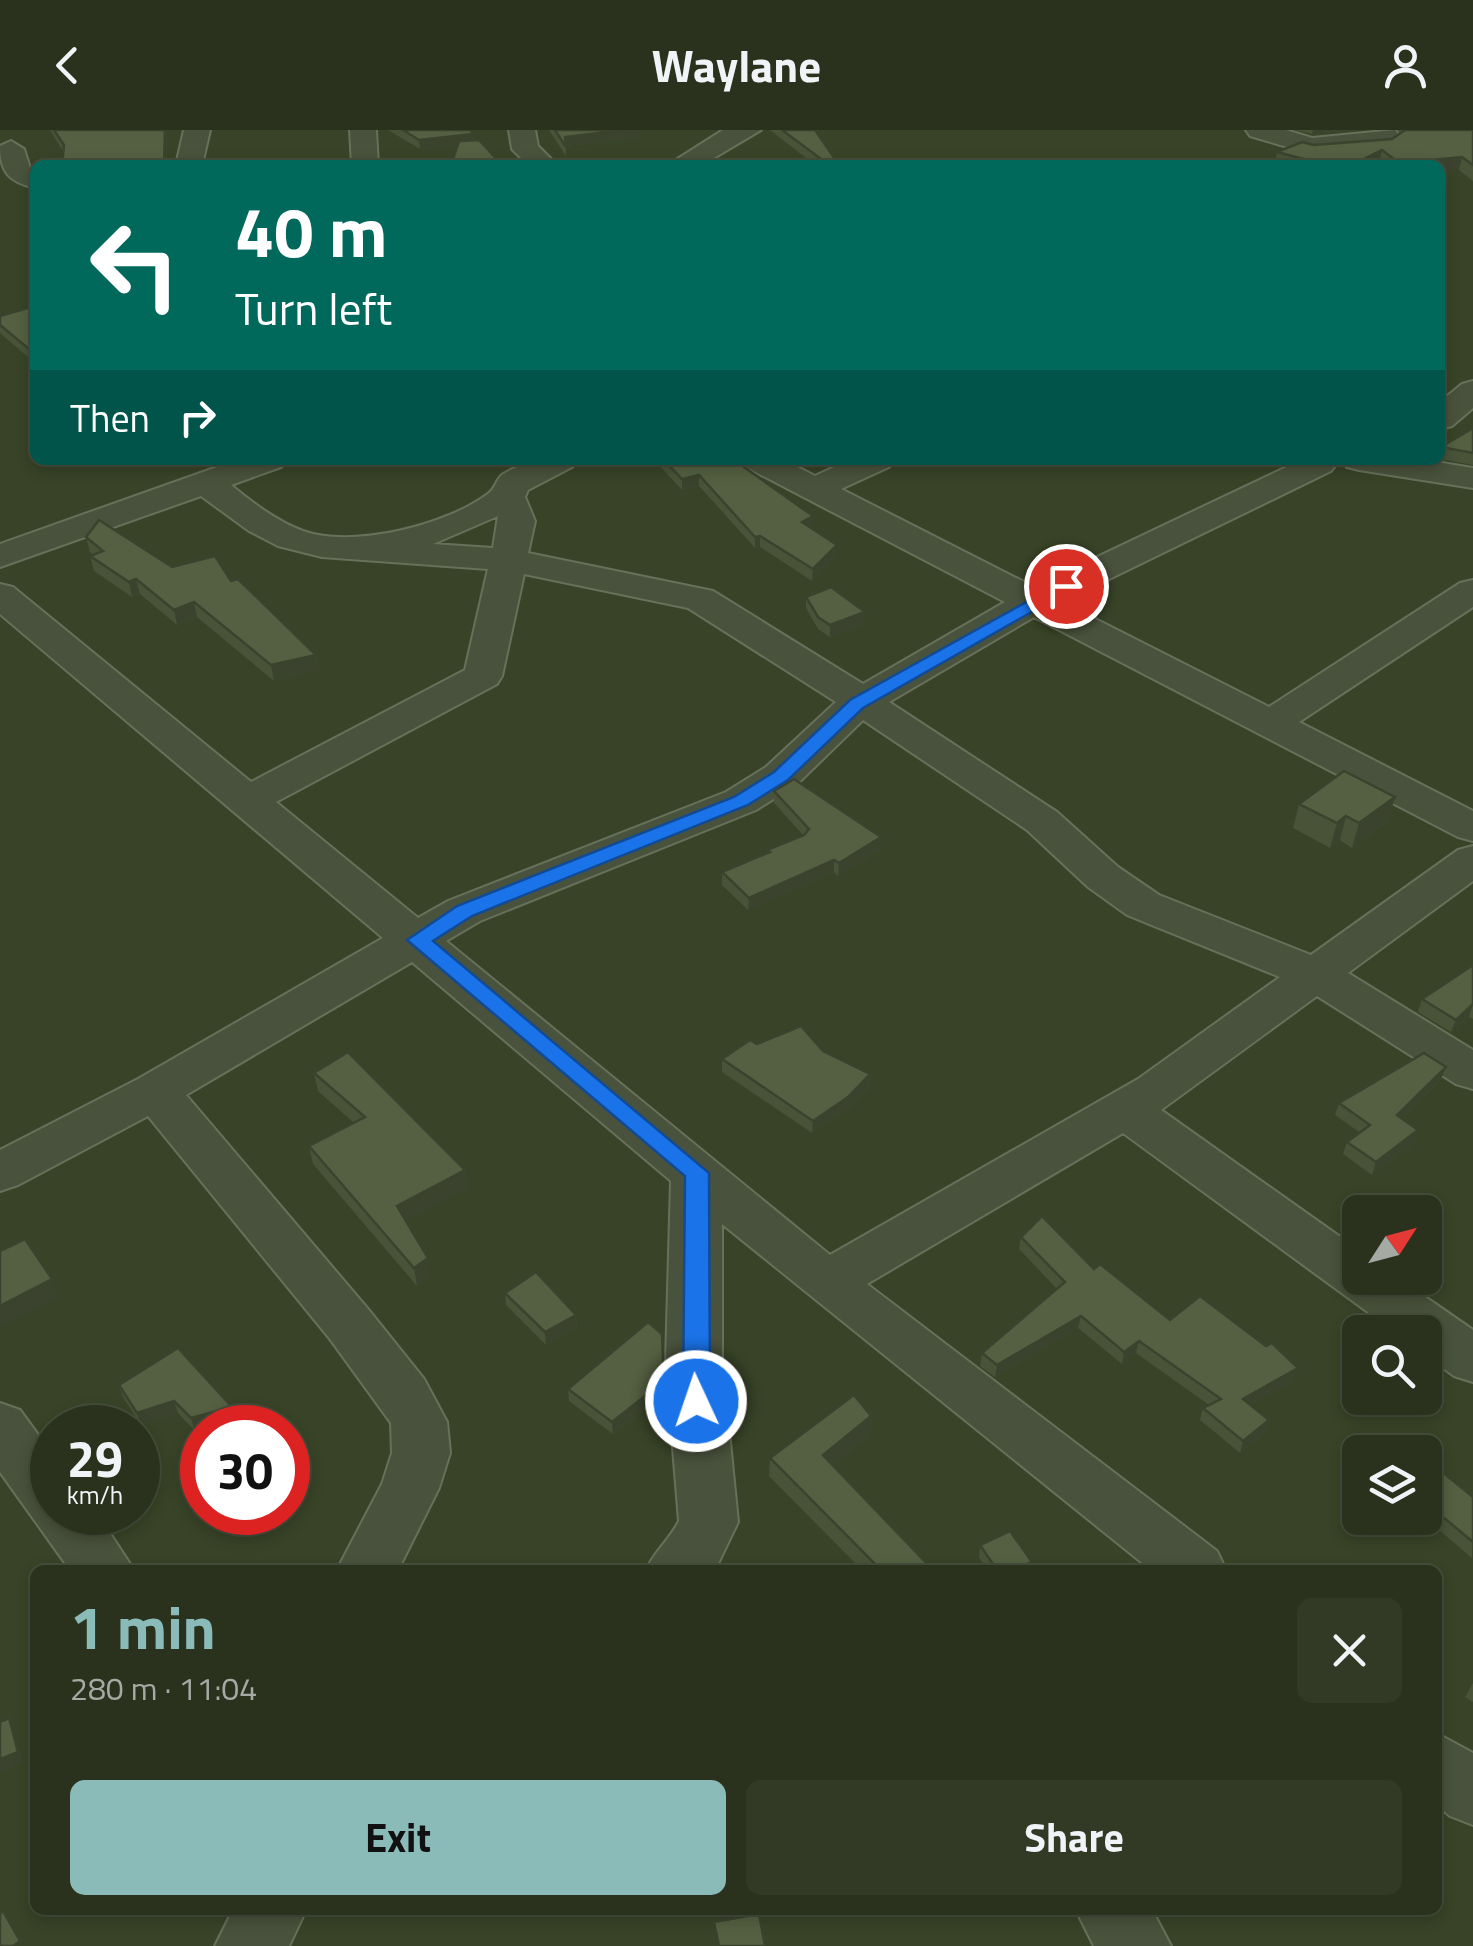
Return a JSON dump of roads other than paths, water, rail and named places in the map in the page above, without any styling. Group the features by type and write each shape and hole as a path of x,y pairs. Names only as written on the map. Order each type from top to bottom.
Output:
{"street":[{"path":"190,160 196,130"},
{"path":"363,130 364,160"},
{"path":"522,130 524,149 538,160"},
{"path":"692,160 716,134 748,130"},
{"path":"1259,130 1310,146 1389,140 1380,130"},
{"path":"12,144 18,173 30,178"},
{"path":"0,556 255,465"},
{"path":"248,800 483,676 517,521 508,497 512,484 550,465"},
{"path":"768,465 1473,828"},
{"path":"814,489 866,465"},
{"path":"0,1172 155,1091 464,911 741,801 781,776 862,701 1032,602 1326,465"},
{"path":"1367,465 1473,478"},
{"path":"206,483 263,526 321,546 506,560 695,597 862,701 1042,822 1103,877 1143,904 1313,973 1473,1072"},
{"path":"371,550 412,539 508,497"},
{"path":"1270,724 1473,591"},
{"path":"0,594 827,1282 1190,1565"},
{"path":"827,1282 1155,1091 1473,860"},
{"path":"155,1091 349,1324 404,1395 419,1422 421,1453 410,1488 370,1565"},
{"path":"1124,1109 1473,1360"},
{"path":"681,1565 692,1555 709,1522 694,1362 697,1173"},
{"path":"0,1427 30,1469"},
{"path":"79,1535 100,1565"},
{"path":"1442,1768 1473,1794"},
{"path":"250,1946 269,1915"},
{"path":"1114,1915 1136,1946"}]}
